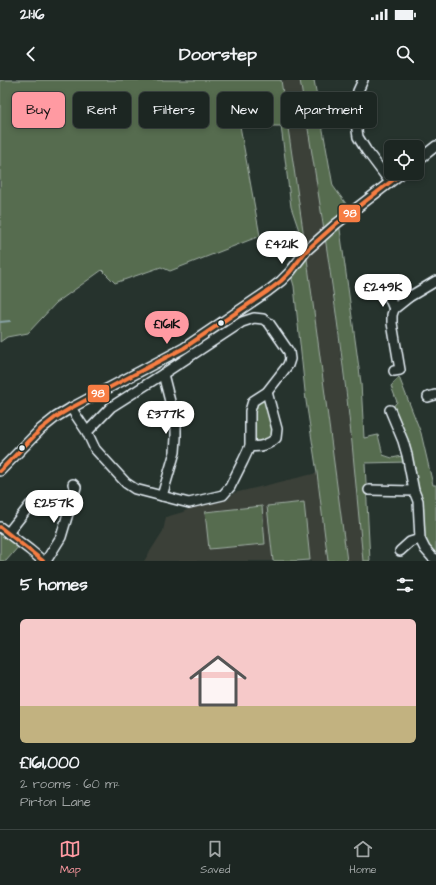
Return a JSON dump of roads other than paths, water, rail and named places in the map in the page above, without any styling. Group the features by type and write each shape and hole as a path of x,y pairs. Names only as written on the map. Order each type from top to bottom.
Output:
{"street":[{"path":"363,80 358,91 354,110 358,137 390,182"},
{"path":"424,155 436,146"},
{"path":"0,471 41,429 56,417 184,348 281,281 306,251 336,224 393,180"},
{"path":"394,371 400,370 392,324 394,309 409,297 436,281"},
{"path":"394,309 389,297 390,290 394,287 400,287 409,297"},
{"path":"71,408 87,432 95,449 126,483 135,489 189,503 223,495 230,487 250,446 250,411 253,401 267,392 288,365 290,359 289,352 269,323 263,319 254,318 242,322 111,407 87,432"},
{"path":"162,496 175,452 176,438 176,425 163,374"},
{"path":"250,446 255,447 271,442 276,438 277,429 267,392"},
{"path":"390,410 403,441 414,491 418,501 420,539 425,549 432,557 436,559"},
{"path":"46,561 61,537 77,486"},
{"path":"369,490 414,491"},
{"path":"8,533 25,506"},
{"path":"0,527 43,561"},
{"path":"400,551 410,542 420,539"}],"waterway":[{"path":"0,322 10,321"}]}
